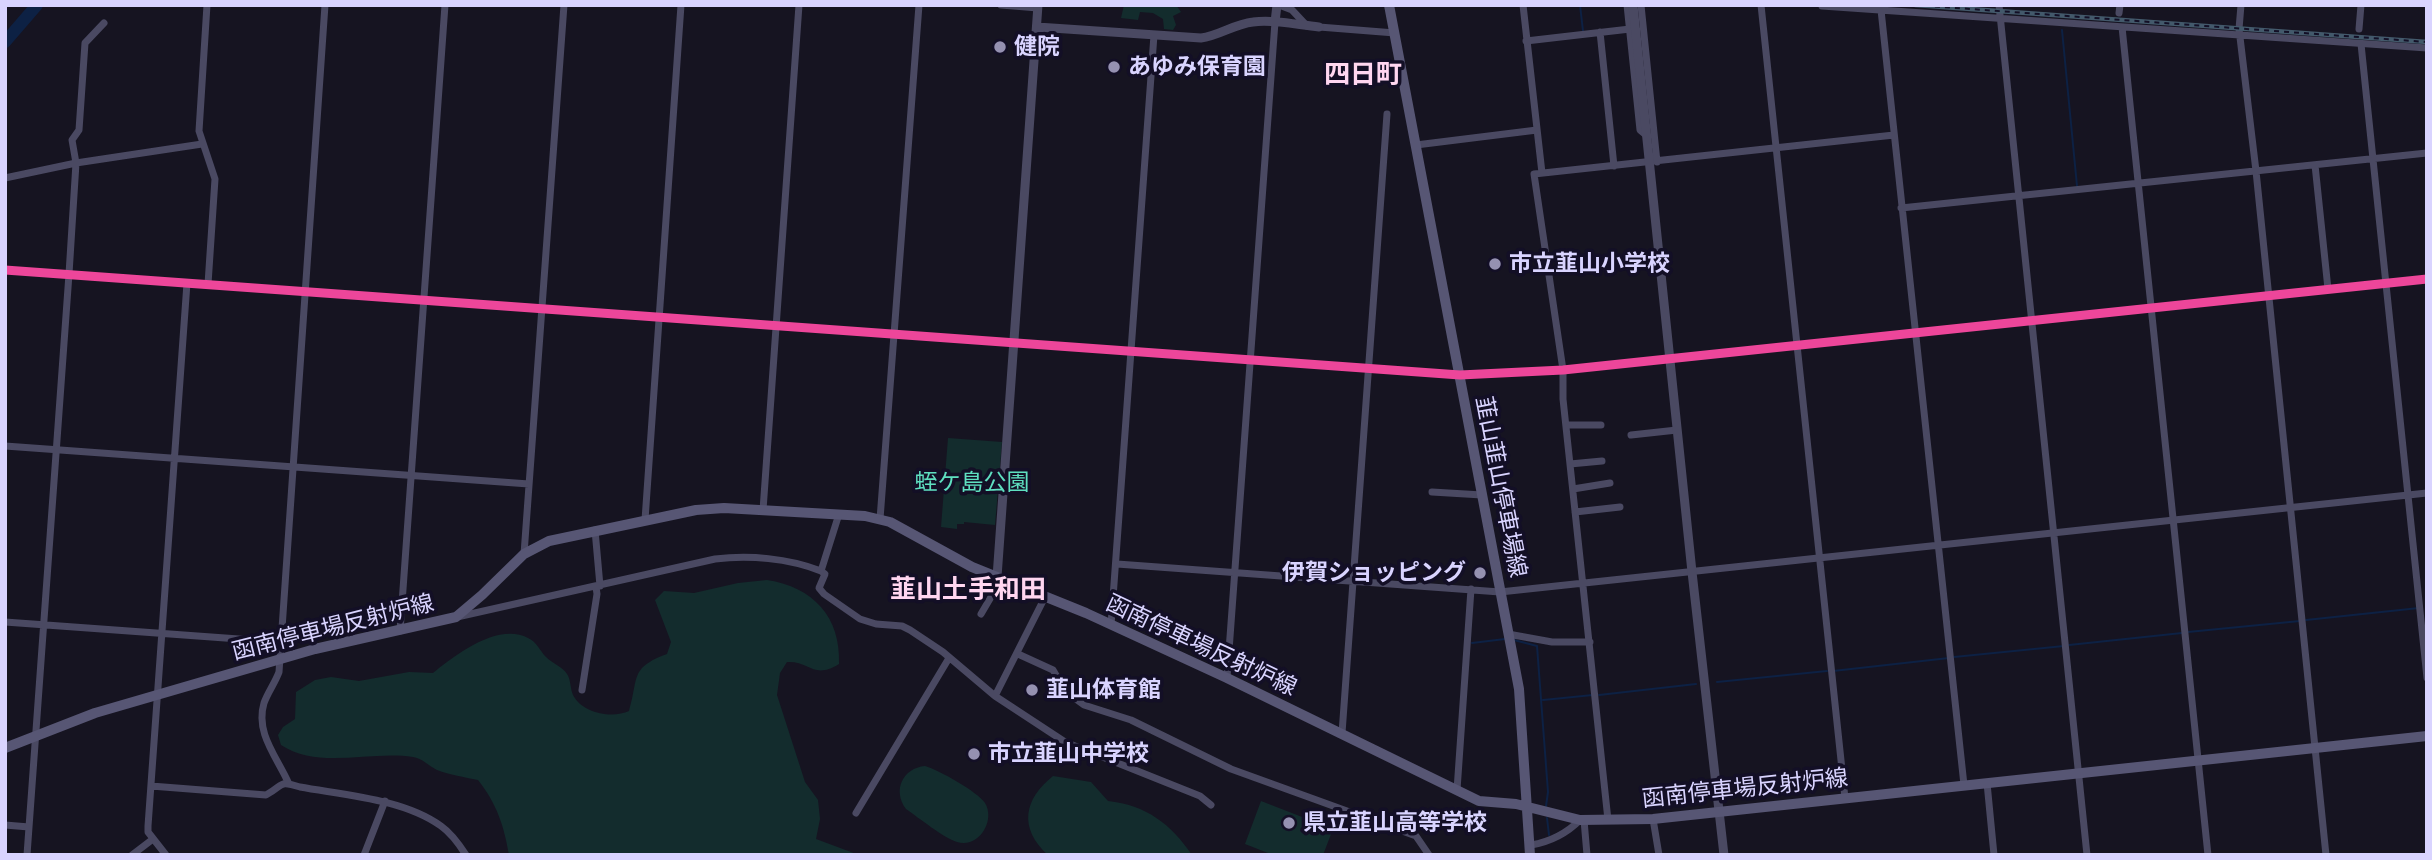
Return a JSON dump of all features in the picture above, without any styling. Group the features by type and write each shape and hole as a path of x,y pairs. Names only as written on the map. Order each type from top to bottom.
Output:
{"main road":[{"name":"韮山韮山停車場線","path":"1389,5 1519,689 1531,850"},
{"name":"函南停車場反射炉線","path":"5,748 94,713 316,649 456,617 524,554 549,541 708,509 839,514 891,522 972,567 1111,625 1227,678 1479,801 1506,803 1582,820 1653,818 2427,736"}],"street":[{"path":"207,5 199,131 215,179 208,284"},
{"path":"288,782 268,746 262,718 265,700 278,675 282,659 280,642 325,5"},
{"path":"400,631 445,5"},
{"path":"524,554 564,5"},
{"path":"645,520 681,5"},
{"path":"763,510 799,5"},
{"path":"880,519 919,5"},
{"path":"981,614 999,579 1038,7 1001,5"},
{"path":"1227,678 1278,5 1289,8 1308,26"},
{"path":"1523,5 1542,173"},
{"path":"1627,5 1640,130 1646,135"},
{"path":"1633,5 1646,135 1653,162"},
{"path":"1641,5 1670,359 1724,855"},
{"path":"1761,5 1845,798"},
{"path":"1999,5 2087,855"},
{"path":"2241,5 2240,36 2326,855"},
{"path":"2359,29 2361,5"},
{"path":"1822,6 2427,48"},
{"path":"1881,10 1964,785"},
{"path":"1037,27 1201,38 1252,22 1275,22 1395,33"},
{"path":"27,855 76,163 72,140 79,130 85,43 104,23"},
{"path":"2122,27 2208,855"},
{"path":"1526,41 1630,29"},
{"path":"1600,32 1614,166"},
{"path":"1111,625 1154,35"},
{"path":"2361,44 2427,678"},
{"path":"1342,733 1387,114"},
{"path":"1416,145 1537,130"},
{"path":"1608,820 1563,399 1563,370 1534,174 1894,135"},
{"path":"5,178 76,163 202,144"},
{"path":"1901,208 2427,153"},
{"path":"2315,165 2328,289"},
{"path":"5,270 1460,375 1563,370 2427,279"},
{"path":"166,855 148,832 148,825 187,283"},
{"path":"1566,425 1601,425"},
{"path":"1631,435 1678,430"},
{"path":"5,446 529,484"},
{"path":"1570,464 1602,461"},
{"path":"1573,489 1609,483"},
{"path":"1432,492 1482,495"},
{"path":"1117,564 1500,592 2427,494"},
{"path":"1576,512 1620,507"},
{"path":"821,571 839,514"},
{"path":"582,690 598,586 595,530"},
{"path":"456,617 725,557 799,563 821,571 825,577 819,588 848,612 876,624 902,626 910,630 995,696 1065,742 1086,748 1181,791 1200,796 1211,805"},
{"path":"1457,790 1471,589"},
{"path":"2418,590 2427,589"},
{"path":"995,696 1045,597"},
{"path":"5,622 280,642"},
{"path":"1508,634 1552,642 1590,642"},
{"path":"1018,654 1053,670 1066,691 1084,705 1131,720 1231,769 1416,836 1429,855"},
{"path":"856,813 948,658"},
{"path":"150,786 266,795 288,782 300,787 385,801 438,824 452,836 466,855"},
{"path":"1987,783 1994,855"},
{"path":"364,855 385,801"},
{"path":"1653,818 1659,855"},
{"path":"1531,850 1582,820 1587,855"},
{"path":"5,825 29,827"},
{"path":"132,855 153,839"}],"green space":[{"path":"1124,5 1176,5 1181,12 1173,16 1176,25 1173,30 1164,29 1163,19 1153,13 1140,12 1138,20 1121,18"},
{"name":"蛭ケ島公園","path":"948,438 1002,442 995,525 964,522 957,524 957,529 941,527"},
{"path":"767,580 798,589 811,597 821,607 835,632 839,664 817,670 787,662 780,673 777,695 805,782 818,800 820,819 816,839 859,855 509,855 499,816 478,780 442,772 413,757 328,758 296,752 281,745 278,735 283,727 295,719 296,692 315,680 331,677 359,681 409,672 433,673 477,643 504,634 516,634 534,642 546,657 565,672 573,695 583,706 606,714 629,711 635,682 641,669 667,654 671,642 655,600 664,591 694,593 738,583"},
{"path":"925,766 958,782 985,803 988,810 987,825 978,837 965,843 957,842 906,809 900,795 902,781 911,771"},
{"path":"1053,776 1091,782 1108,801 1146,812 1166,825 1192,855 1048,855 1032,834 1028,814 1036,794"},
{"path":"1261,801 1333,829 1323,855 1273,855 1245,844"}],"waterway":[{"path":"5,42 37,5"},
{"path":"1580,5 1583,31"},
{"path":"2062,30 2077,186"},
{"path":"2306,620 2419,608"},
{"path":"2188,632 2300,621"},
{"path":"2069,645 2182,633"},
{"path":"1472,643 1505,639"},
{"path":"1514,640 1537,646 1548,792 1546,806"},
{"path":"1954,657 2064,646"},
{"path":"1833,671 1949,658"},
{"path":"1717,682 1827,671"},
{"path":"1599,695 1696,684"},
{"path":"1543,700 1593,695"},
{"path":"1547,818 1549,835"}],"railway":[{"path":"1915,5 2427,42"}],"cycle path":[{"path":"5,270 1460,375 1563,370 2427,279"}],"place":[{"name":"健院","path":"1000,47"},
{"name":"あゆみ保育園","path":"1114,67"},
{"name":"市立韮山小学校","path":"1495,264"},
{"name":"伊賀ショッピング","path":"1480,573"},
{"name":"韮山体育館","path":"1032,690"},
{"name":"市立韮山中学校","path":"974,754"},
{"name":"県立韮山高等学校","path":"1289,823"}],"district":[{"name":"四日町","path":"1363,75"},
{"name":"韮山土手和田","path":"968,590"}]}
